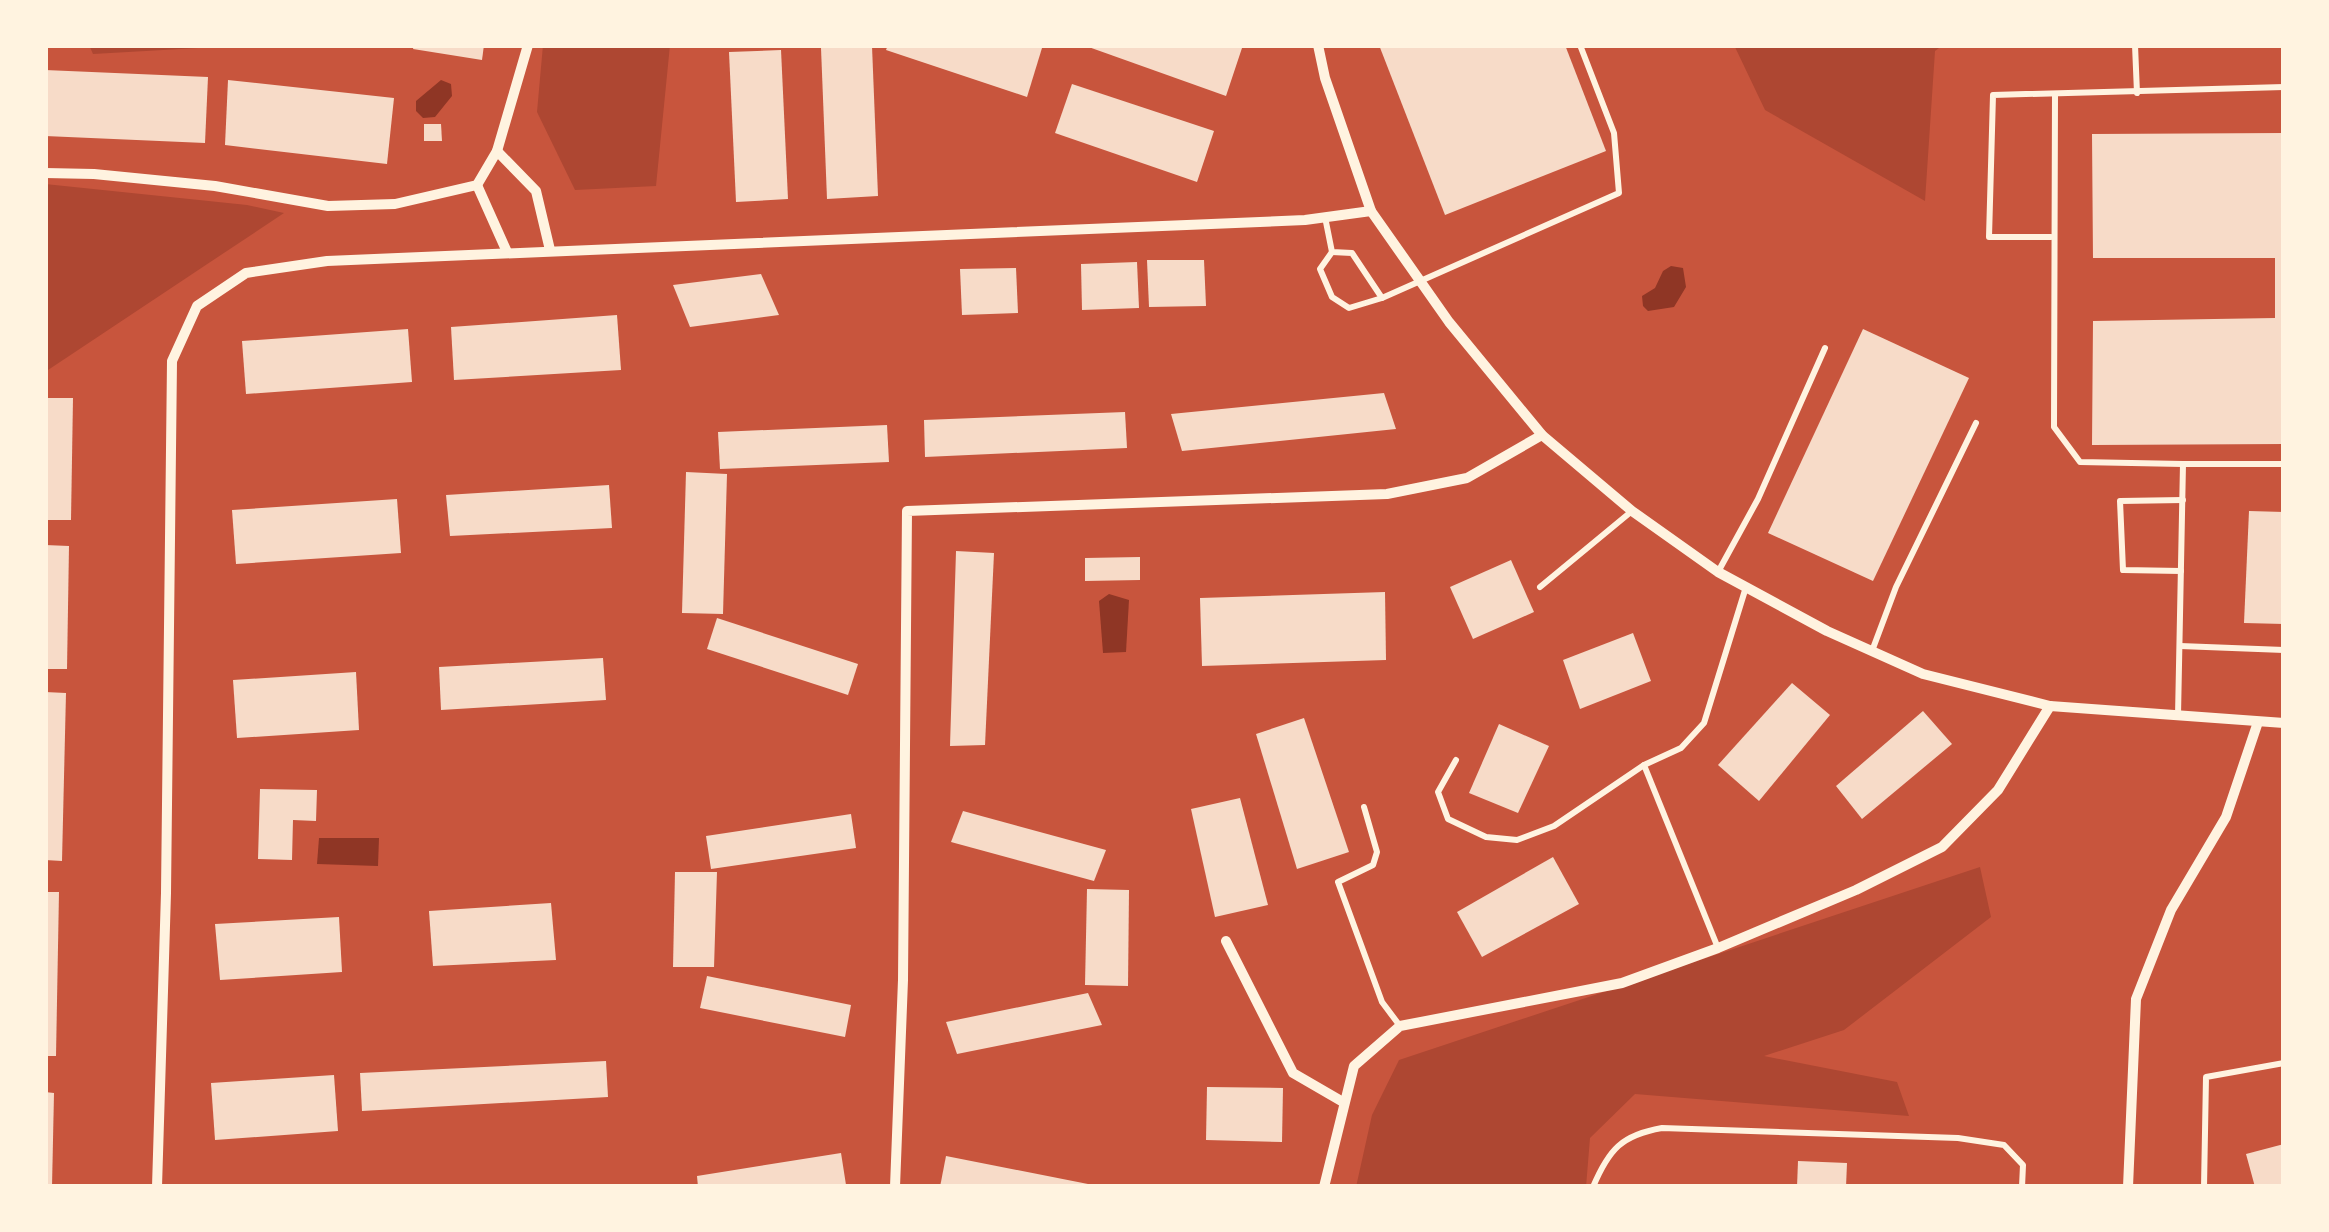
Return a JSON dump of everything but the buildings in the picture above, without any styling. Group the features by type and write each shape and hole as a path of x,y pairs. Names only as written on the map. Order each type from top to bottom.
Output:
{"street":[{"path":"45,173 215,186 328,206 395,204 477,185 497,152 528,45"},
{"path":"1318,45 1325,79 1371,211 1422,283 1542,436 1633,511 1718,572 1923,674 2050,706 2284,723"},
{"path":"497,152 536,191 550,250"},
{"path":"477,185 507,252"},
{"path":"157,1187 166,893 172,361 197,306 246,273 327,261 1325,217 1371,211"},
{"path":"895,1187 903,980 907,512 1388,494 1467,478 1542,436"},
{"path":"1324,1187 1354,1066 1400,1026 1622,983 1856,890 1942,848 1998,790 2050,706"},
{"path":"2128,1187 2136,999 2171,910 2226,817 2258,722"},
{"path":"1226,941 1293,1073 1343,1102"}],"lane":[{"path":"1325,217 1332,252 1319,269 1332,297 1348,308 1422,283 1619,193 1614,133 1580,45"},
{"path":"2135,45 2137,93"},
{"path":"2051,238 1990,238 1993,95 2284,87"},
{"path":"2054,94 2054,427 2080,462 2284,464"},
{"path":"1332,252 1352,254 1382,298"},
{"path":"1718,572 1758,500 1825,348"},
{"path":"1872,651 1896,587 1976,423"},
{"path":"2179,716 2183,464"},
{"path":"2181,572 2123,570 2120,500 2183,500"},
{"path":"1540,587 1633,511"},
{"path":"1456,760 1438,792 1448,819 1486,837 1517,840 1554,826 1644,765 1681,748 1704,724 1746,587"},
{"path":"2180,646 2284,650"},
{"path":"1644,765 1718,948"},
{"path":"1364,807 1378,853 1372,865 1338,882 1382,1003 1400,1026"},
{"path":"2204,1187 2206,1076 2284,1064"},
{"path":"1593,1187 1607,1156 1633,1133 1662,1128 1958,1138 2004,1145 2023,1165 2023,1187"}],"shaded area":[{"path":"89,45 251,45 93,54"},
{"path":"543,45 670,45 656,186 575,190 537,112"},
{"path":"1734,45 1943,45 1935,51 1925,201 1765,110"},
{"path":"441,80 451,84 452,96 435,117 423,118 416,111 416,101"},
{"path":"45,184 247,205 284,213 45,372"},
{"path":"1671,266 1683,268 1686,287 1674,307 1648,311 1642,296 1655,288"},
{"path":"1109,594 1129,600 1126,652 1103,653 1099,601"},
{"path":"319,838 379,838 378,866 317,864"},
{"path":"1980,867 1991,917 1844,1030 1764,1056 1897,1082 1909,1116 1635,1094 1590,1138 1586,1187 1356,1187 1372,1115 1399,1060"}]}
